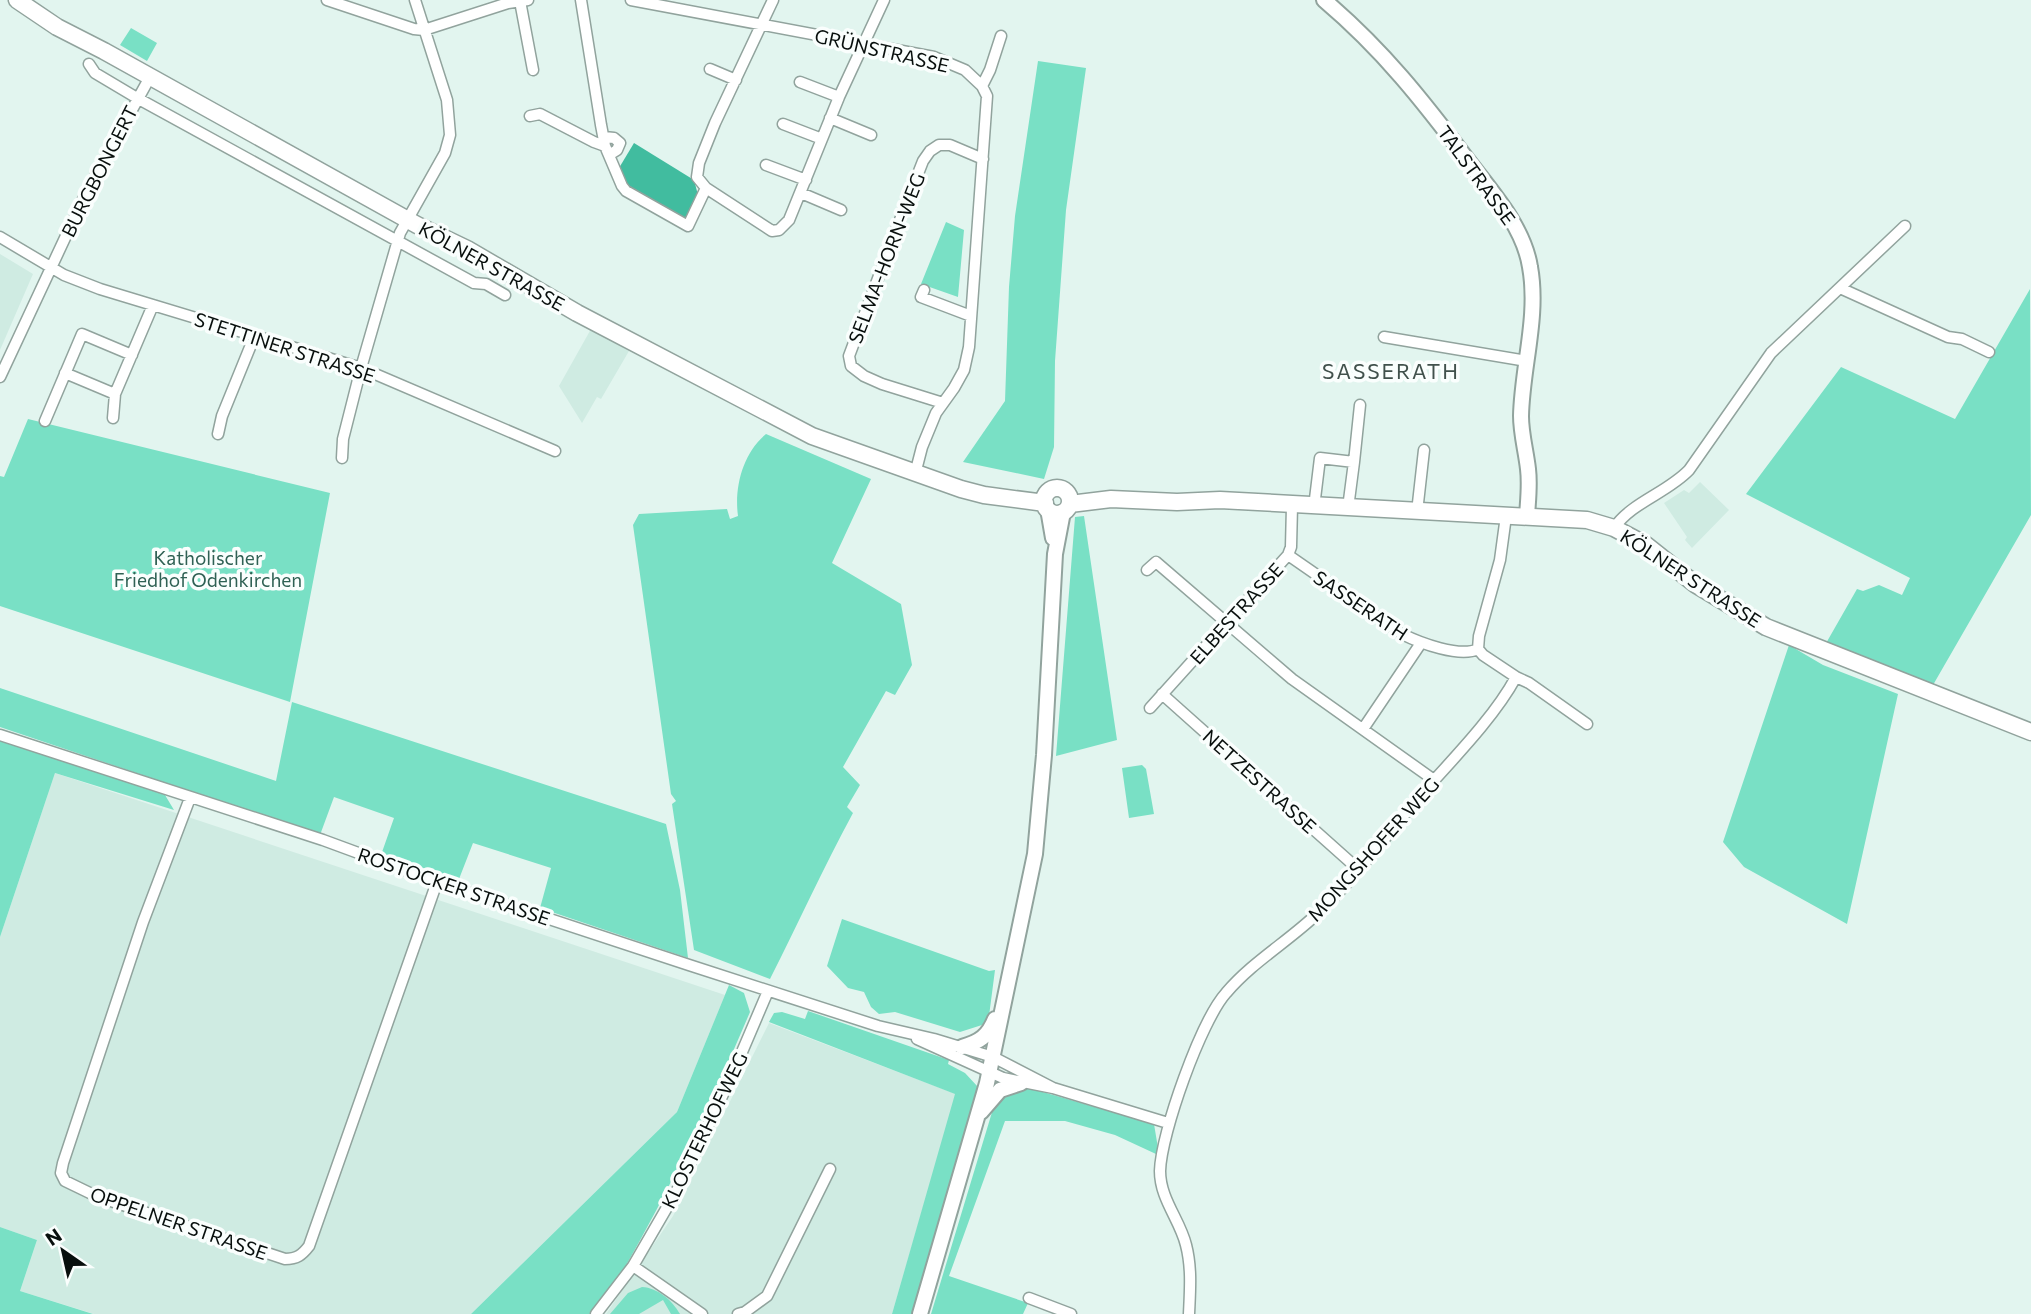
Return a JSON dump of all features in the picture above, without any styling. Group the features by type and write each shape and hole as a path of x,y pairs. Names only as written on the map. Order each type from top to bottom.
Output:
{"main road":[{"name":"KÖLNER STRASSE","path":"17,0 57,27 467,250 577,313 812,436 915,474 984,495 1057,502 1079,492 1111,499 1177,502 1220,500 1587,520 1614,528 1646,545 1695,584 1766,627 2031,732"},
{"name":"TALSTRASSE","path":"1324,0 1352,24 1419,96 1513,223 1522,240 1532,276 1521,422 1528,467 1527,516"},
{"path":"920,1314 993,1057 1035,854 1044,755 1057,502"},
{"path":"961,1047 974,1044 988,1034 1014,961"},
{"path":"978,1116 1000,1090 1021,1083"}],"street":[{"path":"327,0 424,30 507,2 524,1 530,47 528,52 536,70"},
{"path":"342,458 343,439 397,241 406,219 445,153 450,135 447,100 415,0"},
{"path":"581,0 593,85 606,146 626,191 688,226 706,188"},
{"name":"GRÜNSTRASSE","path":"631,0 934,57 965,70 982,86"},
{"path":"773,0 699,163 697,177 706,188 772,231 784,226 801,193 839,97 884,0"},
{"path":"915,474 922,447 936,413 964,370 971,316 987,96 982,86 990,70 1000,36"},
{"name":"KÖLNER STRASSE","path":"89,64 95,73 137,98 474,283 486,284 505,295"},
{"path":"710,69 736,80"},
{"name":"BURGBONGERT","path":"0,377 86,193 150,77"},
{"path":"800,82 839,97"},
{"path":"530,116 540,114 606,146"},
{"path":"830,118 871,135"},
{"path":"783,124 822,139"},
{"name":"SELMA-HORN-WEG","path":"943,403 864,376 851,366 849,356 923,161 930,151 939,145 950,145 983,159"},
{"path":"766,165 806,180"},
{"path":"801,193 841,210"},
{"path":"1614,528 1621,518 1678,481 1689,470 1771,353 1905,226"},
{"path":"0,237 51,267"},
{"name":"STETTINER STRASSE","path":"51,267 134,301 361,368 555,451"},
{"path":"1839,288 1948,337 1962,339 1989,352"},
{"path":"924,290 921,297 971,316"},
{"path":"113,418 115,394 153,305"},
{"path":"45,421 82,334 132,355"},
{"path":"218,434 222,416 255,335"},
{"path":"1384,337 1527,361"},
{"path":"65,373 115,394"},
{"path":"1348,508 1360,405"},
{"path":"1417,512 1424,450"},
{"path":"1314,507 1320,458 1354,462"},
{"name":"ELBESTRASSE","path":"1150,708 1288,555 1291,547 1292,506"},
{"path":"1506,516 1500,560 1479,636 1478,649 1483,655 1587,724"},
{"name":"SASSERATH","path":"1288,555 1394,629 1421,643 1469,654 1478,649"},
{"path":"1147,570 1156,562 1292,679 1434,780"},
{"path":"1363,729 1421,643"},
{"name":"MONGSHOFER WEG","path":"1189,1314 1191,1276 1186,1243 1165,1197 1160,1172 1168,1123 1211,1015 1225,994 1318,913 1358,869 1488,717 1516,677"},
{"name":"NETZESTRASSE","path":"1162,694 1358,869"},
{"name":"ROSTOCKER STRASSE","path":"0,734 768,991 909,1035 993,1057 1053,1088"},
{"name":"OPPELNER STRASSE","path":"190,798 143,922 63,1164 61,1173 65,1181 96,1196 285,1259 295,1259 301,1255 309,1246 437,882"},
{"name":"KLOSTERHOFWEG","path":"596,1314 633,1266 680,1185 768,991"},
{"name":"ROSTOCKER STRASSE","path":"909,1035 989,1073 1021,1083 1053,1088"},
{"path":"1053,1088 1168,1123"},
{"path":"738,1314 767,1296 830,1169"},
{"path":"633,1266 702,1314"},
{"path":"1029,1298 1071,1314"}],"shaded area":[{"path":"634,143 694,180 698,195 689,217 681,217 631,192 619,168"},
{"path":"0,254 33,274 0,350"},
{"path":"591,329 629,351 601,399 597,397 582,423 559,386"},
{"path":"1700,482 1729,510 1692,548 1664,503 1684,490 1689,493"},
{"path":"55,773 725,995 677,1112 471,1314 94,1314 20,1291 37,1240 0,1227 0,937"},
{"path":"769,1023 956,1094 892,1314 606,1314 673,1216"}],"green space":[{"path":"131,28 157,43 147,61 120,45"},
{"path":"1038,61 1086,68 1066,210 1055,361 1054,447 1044,479 963,462 1005,401 1009,287 1015,216"},
{"path":"946,222 964,230 958,297 921,284"},
{"path":"2030,289 2031,515 1933,685 1825,645 1857,589 1863,591 1879,585 1902,595 1910,578 1746,494 1841,367 1955,419"},
{"name":"Katholischer Friedhof Odenkirchen","path":"28,419 330,493 290,702 0,606 0,476 4,477"},
{"path":"766,434 871,479 832,563 901,604 912,665 895,695 886,691 843,767 860,785 847,807 853,813 770,979 694,950 672,804 676,801 671,794 633,525 639,514 727,509 730,519 738,516 737,494 742,471 751,451"},
{"path":"1084,516 1117,740 1056,756 1075,517"},
{"path":"1789,645 1823,665 1898,694 1847,924 1744,867 1723,842"},
{"path":"0,688 276,781 292,702 666,824 680,890 688,958 540,908 551,868 473,843 459,879 381,855 394,818 334,797 320,835 0,727"},
{"path":"0,739 165,795 174,810 55,773 0,937"},
{"path":"1142,765 1146,769 1154,814 1129,818 1122,768"},
{"path":"842,919 989,971 995,970 989,1016 982,1025 960,1032 895,1012 879,1014 871,1007 864,992 848,988 827,966"},
{"path":"729,985 744,993 750,1012 680,1165 599,1312 471,1314 677,1112"},
{"path":"808,1011 949,1060 948,1064 965,1073 978,1087 915,1314 892,1314 955,1094 769,1022 774,1013 782,1012 805,1019"},
{"path":"1022,1086 1154,1124 1158,1148 1156,1154 1115,1135 1065,1121 1005,1121 949,1276 1028,1303 1023,1314 931,1314 996,1099"},
{"path":"0,1227 37,1240 20,1291 93,1314 0,1314"},
{"path":"642,1287 664,1296 680,1314 671,1314 663,1300 639,1314 610,1314 628,1293"}],"district":[{"name":"SASSERATH","path":"1391,370"}]}
